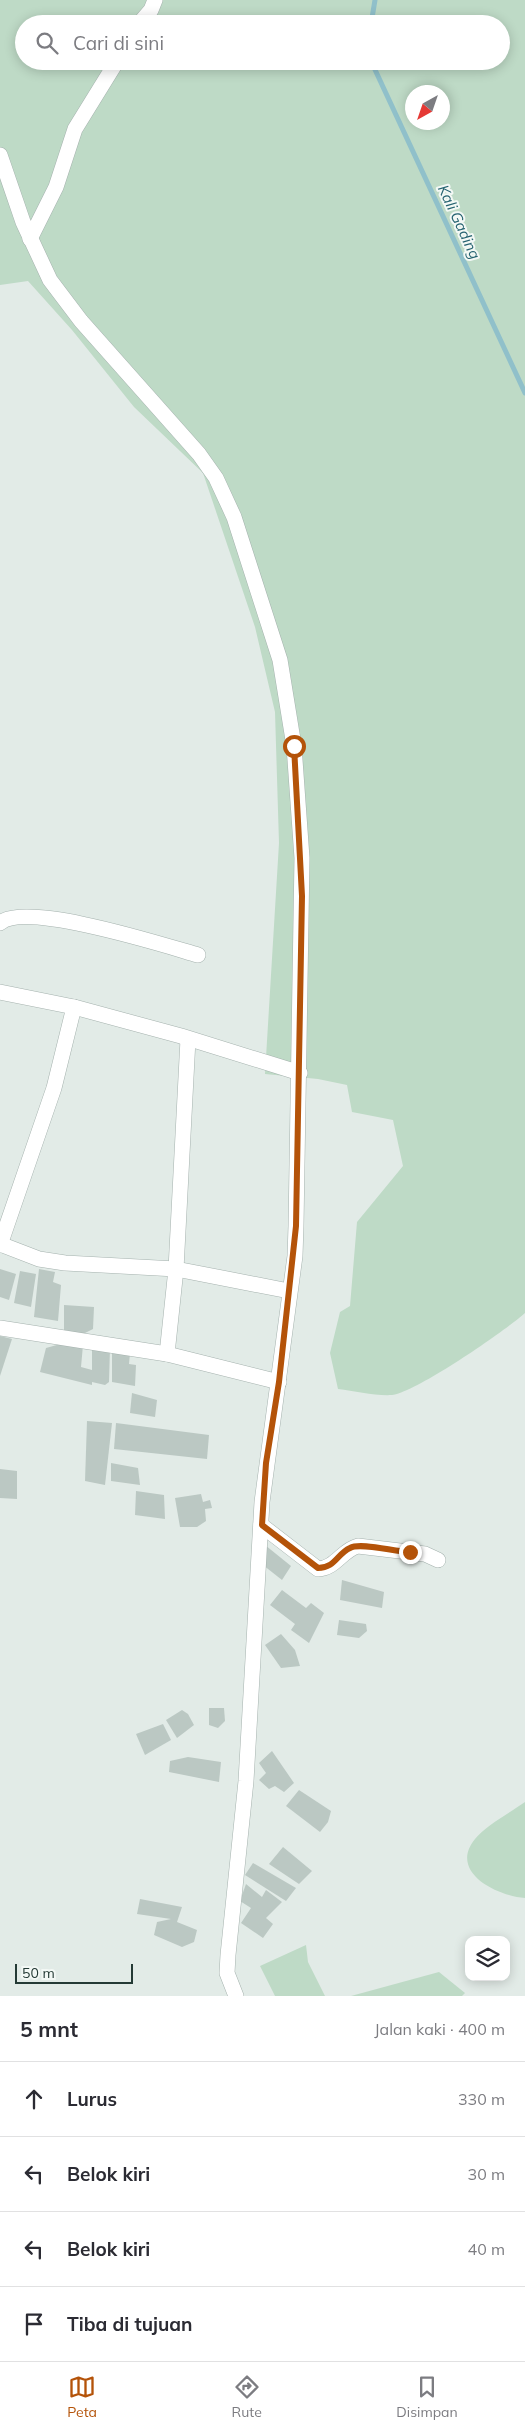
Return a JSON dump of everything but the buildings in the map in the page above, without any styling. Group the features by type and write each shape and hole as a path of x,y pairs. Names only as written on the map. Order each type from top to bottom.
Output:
{"street":[{"path":"147,15 155,0"},
{"path":"30,240 56,187 75,129 111,70"},
{"path":"0,155 30,240 50,280 62,298 199,454 216,478 234,517 254,573 288,694 294,746 302,858 300,1073 296,1226 279,1382 266,1463 246,1781 228,1955 227,1973 236,1996"},
{"path":"0,924 11,918 77,922 198,955"},
{"path":"0,992 74,1007 300,1073"},
{"path":"74,1007 54,1088 0,1244 39,1259 65,1263 176,1269 289,1291"},
{"path":"167,1354 176,1269 188,1039"},
{"path":"0,1328 167,1354 279,1382"},
{"path":"262,1525 318,1568 327,1568 350,1548 358,1546 425,1554 438,1560"}],"green space":[{"path":"0,0 525,0 525,1313 460,1360 403,1392 385,1395 338,1389 330,1353 340,1312 350,1306 357,1222 403,1166 393,1120 352,1112 347,1085 318,1079 265,1074 279,843 275,712 255,627 203,473 134,407 72,330 28,281 0,285"},
{"path":"525,1802 525,1898 502,1893 490,1887 479,1880 467,1862 468,1851 479,1834"},
{"path":"306,1945 308,1962 325,1996 275,1996 260,1966"},
{"path":"439,1972 465,1993 462,1996 351,1996"}],"waterway":[{"name":"Kali Gading","path":"372,15 375,0"},
{"name":"Kali Gading","path":"375,70 525,393"}],"route":[{"path":"294,746 302,858 300,1073 296,1226 279,1382 266,1463 262,1525 318,1568 327,1568 350,1548 358,1546 395,1552 410,1552"}]}
